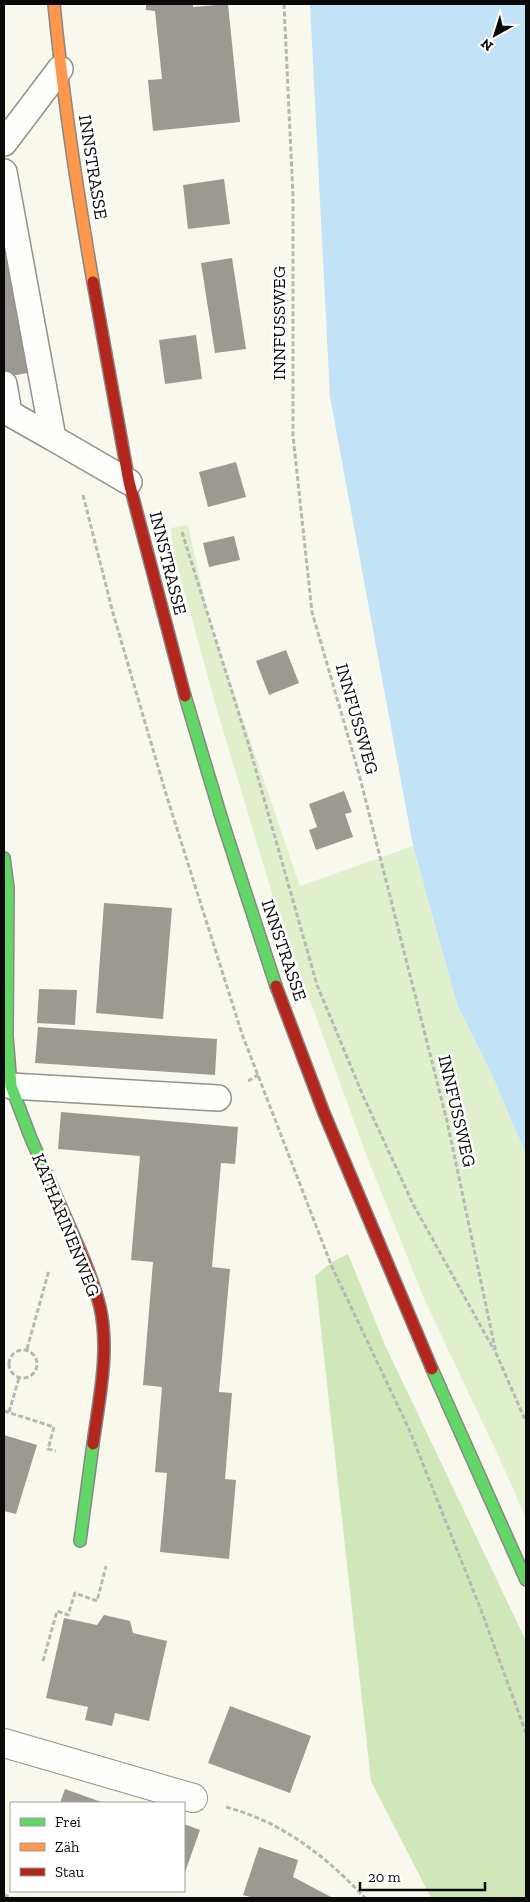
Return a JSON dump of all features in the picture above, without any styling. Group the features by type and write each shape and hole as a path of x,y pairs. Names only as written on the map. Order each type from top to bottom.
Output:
{"main road":[{"name":"INNSTRASSE","path":"54,4 60,69 79,201 129,482 173,654 222,820 275,984 324,1113 414,1330 526,1580"},
{"name":"KATHARINENWEG","path":"4,858 8,888 8,1071 63,1216 92,1280 100,1308 103,1332 103,1367 80,1540"}],"street":[{"path":"4,1743 193,1798"}],"lane":[{"path":"4,143 60,69"},
{"path":"4,172 53,438"},
{"path":"4,384 9,413 129,482"},
{"path":"8,1071 218,1098"}],"path":[{"name":"INNFUSSWEG","path":"284,4 293,196 293,436 312,612 359,774 447,1120 496,1354 526,1422"},
{"path":"181,530 249,746 317,985 364,1098 413,1204 496,1354"},
{"path":"27,1349 63,1216"},
{"path":"27,1349 34,1354 38,1363 35,1372 28,1378 19,1378 11,1373 8,1364 10,1356 17,1350 27,1349"},
{"path":"9,1412 19,1378"},
{"path":"4,1411 54,1426 48,1449 90,1460"},
{"path":"44,1660 56,1611 68,1615 75,1593 98,1600 109,1552 80,1540"},
{"path":"482,1610 526,1733"},
{"path":"193,1798 247,1812 302,1842 340,1872 365,1898"},
{"path":"4,1895 12,1898"}],"green space":[{"path":"188,525 209,620 300,886 413,846 457,1004 492,1075 526,1154 526,1518 425,1301 367,1157 273,897 217,710 173,550 171,528"},
{"path":"348,1254 385,1345 526,1641 526,1898 431,1898 371,1781 315,1276 332,1262"}],"water":[{"path":"310,4 526,4 526,1154 492,1075 457,1004 413,846 330,397"}],"building":[{"path":"146,4 193,4 193,7 228,4 240,122 153,131 148,80 162,79 155,11 146,10"},
{"path":"224,179 230,224 188,229 183,185"},
{"path":"32,251 52,369 4,377 4,255"},
{"path":"232,258 246,349 215,353 201,263"},
{"path":"196,335 202,379 165,384 159,340"},
{"path":"236,462 246,497 208,507 199,472"},
{"path":"234,536 240,560 209,567 203,543"},
{"path":"286,650 299,683 269,695 256,661"},
{"path":"344,791 352,812 345,814 353,837 316,850 309,830 317,827 309,804"},
{"path":"104,903 172,908 163,1019 96,1013"},
{"path":"39,989 77,990 75,1025 37,1023"},
{"path":"38,1027 217,1039 215,1075 35,1063"},
{"path":"61,1112 238,1127 235,1164 221,1163 212,1267 230,1269 219,1392 232,1393 225,1479 236,1480 229,1559 160,1552 167,1473 155,1472 162,1387 143,1385 153,1262 131,1260 140,1156 58,1149"},
{"path":"4,1435 37,1445 16,1514 4,1511"},
{"path":"104,1615 130,1621 133,1633 167,1641 149,1721 115,1713 112,1726 85,1720 88,1707 46,1698 64,1618 97,1625"},
{"path":"230,1706 311,1736 290,1793 208,1763"},
{"path":"65,1789 101,1802 60,1802"},
{"path":"185,1824 200,1830 185,1872"},
{"path":"259,1847 298,1860 293,1877 333,1898 254,1898 243,1895"}],"traffic: fast":[{"path":"185,696 222,820 276,986"},
{"path":"4,858 8,888 7,1036 11,1086 30,1136 61,1207"},
{"path":"432,1369 526,1580"},
{"path":"80,1541 93,1444"}],"traffic: slow":[{"path":"54,4 71,143 93,282"}],"traffic: jam":[{"path":"93,282 129,482 185,696"},
{"path":"276,986 324,1113 432,1369"},
{"path":"61,1207 92,1281 103,1324 104,1358 93,1444"}]}
